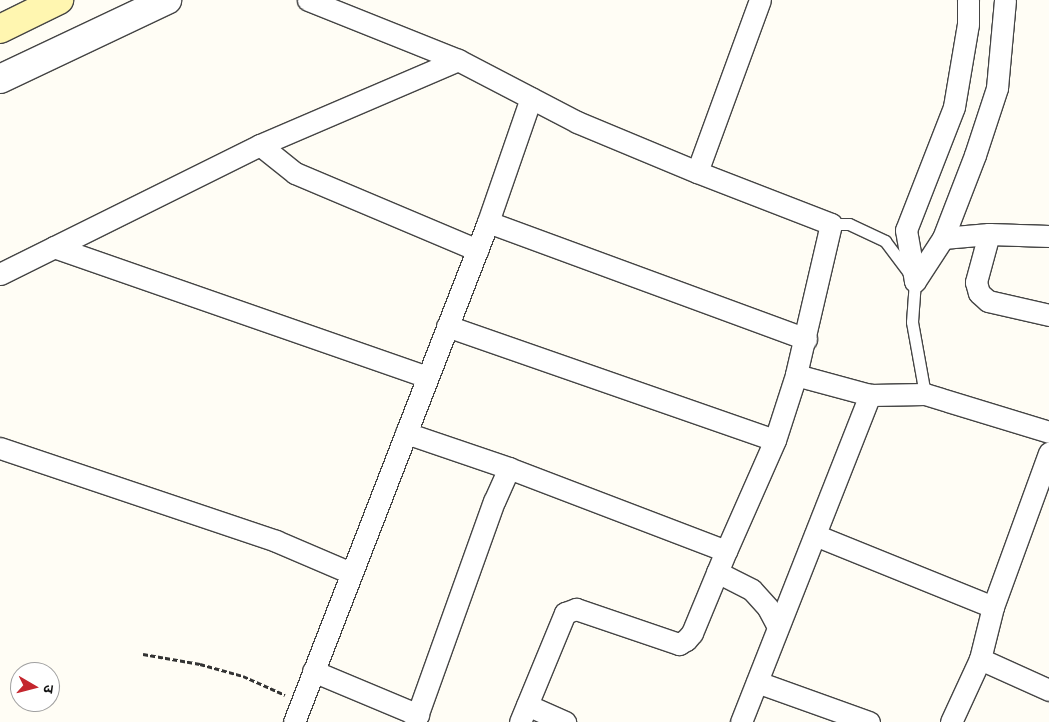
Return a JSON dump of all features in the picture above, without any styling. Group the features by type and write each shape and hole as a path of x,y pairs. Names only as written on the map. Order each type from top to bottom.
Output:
{"main road":[{"path":"0,29 59,0"}],"street":[{"path":"0,79 167,0"},
{"path":"308,0 458,60 577,122 697,172 831,224 806,340 775,440 726,550 692,633 679,644 576,608 565,613 523,714 565,722"},
{"path":"697,172 760,0"},
{"path":"916,281 906,230 954,107 968,24 968,0"},
{"path":"916,281 943,238 976,155 997,88 1005,0"},
{"path":"0,274 260,146 458,60"},
{"path":"297,712 488,222 531,98"},
{"path":"260,146 295,172 477,250"},
{"path":"488,222 806,340"},
{"path":"943,238 990,234 1049,236"},
{"path":"990,234 976,282 979,293 988,300 1049,315"},
{"path":"54,247 427,377"},
{"path":"447,326 775,440"},
{"path":"796,375 870,395 925,394 1049,432"},
{"path":"741,722 870,395"},
{"path":"406,433 509,468 726,550"},
{"path":"0,448 20,453 276,541 352,573"},
{"path":"951,722 980,659 994,607 1049,453"},
{"path":"313,671 417,718 494,501 509,468"},
{"path":"815,535 994,607"},
{"path":"717,572 752,590 768,608 778,627"},
{"path":"980,659 1049,690"},
{"path":"757,682 869,722"}],"lane":[{"path":"831,224 849,224 885,241 916,281 912,322 925,394"}],"path":[{"path":"144,654 200,664 243,676 297,712"}]}
